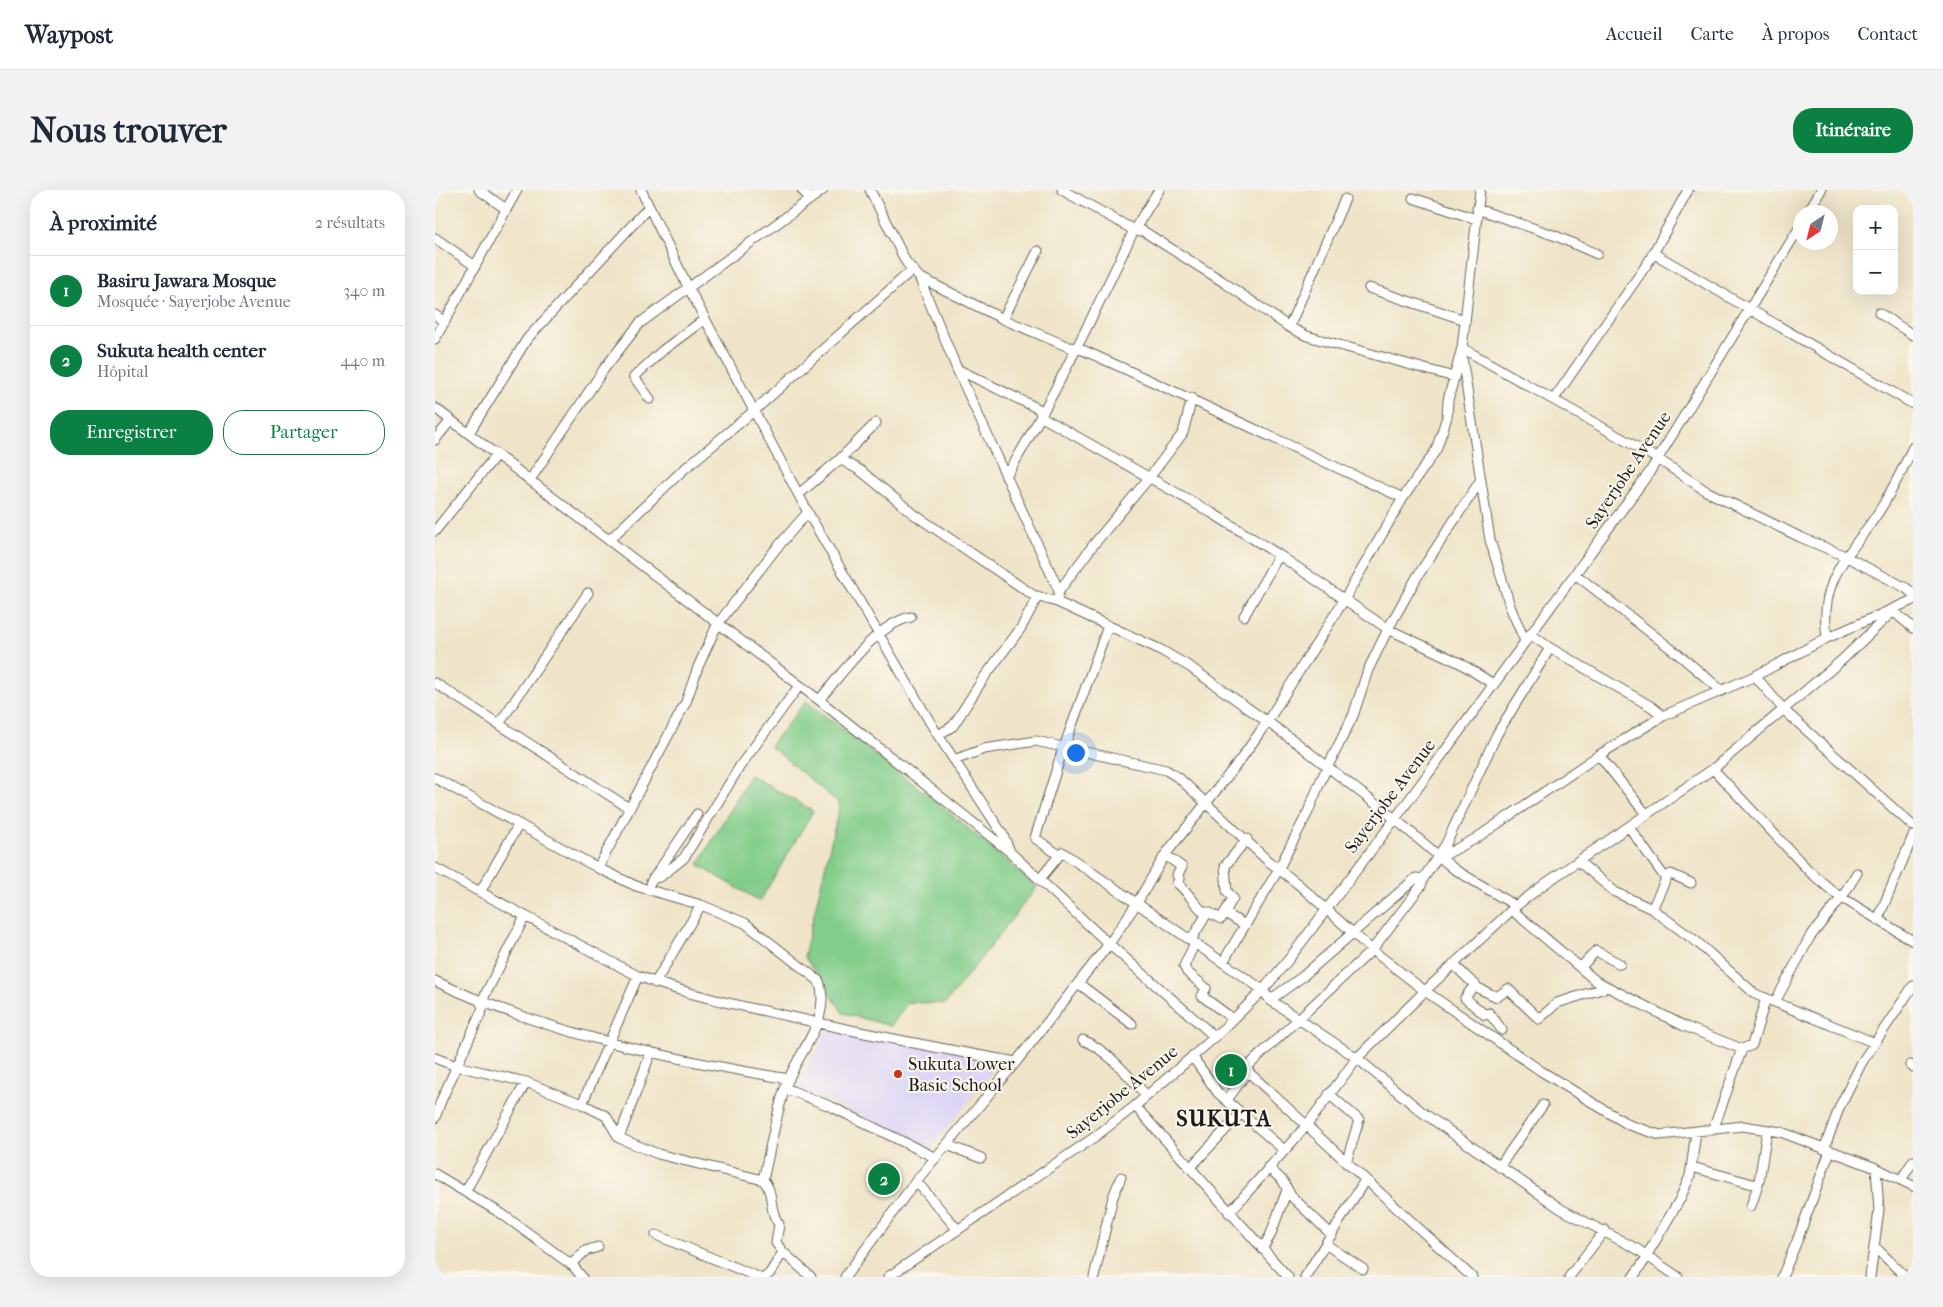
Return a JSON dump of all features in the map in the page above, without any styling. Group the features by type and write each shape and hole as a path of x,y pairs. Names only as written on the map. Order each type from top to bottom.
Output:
{"street":[{"path":"479,190 507,209"},
{"path":"435,340 517,190"},
{"path":"641,190 648,208 689,289 808,512 938,735 1003,836 1010,852"},
{"path":"802,190 810,199"},
{"path":"530,480 604,369 640,323 823,190"},
{"path":"870,190 912,270 919,277 1003,319 1069,347 1078,348 1191,398 1260,433 1403,498"},
{"path":"1063,190 1134,230 1143,231 1222,280 1289,327 1307,336 1454,377"},
{"path":"1006,477 1078,348 1134,230 1159,190"},
{"path":"845,1277 916,1180 1016,1062 1109,944 1137,903 1165,855 1207,803 1267,722 1344,600 1403,498 1436,450 1447,417 1454,377 1462,348 1480,190"},
{"path":"1554,399 1653,253 1688,190"},
{"path":"1812,205 1821,190"},
{"path":"1413,198 1556,236 1597,254"},
{"path":"1289,327 1345,199"},
{"path":"469,433 527,339 648,208"},
{"path":"435,238 475,266"},
{"name":"Sayerjobe Avenue","path":"888,1277 1062,1161 1135,1106 1215,1037 1263,990 1395,819 1658,459 1793,238"},
{"path":"1003,319 1037,251"},
{"path":"1653,253 1913,404"},
{"path":"609,540 683,470 755,410 912,270"},
{"path":"919,277 957,369 1059,592"},
{"path":"1369,288 1465,320"},
{"path":"1879,313 1913,335"},
{"path":"435,316 445,322"},
{"path":"650,399 634,377 663,350 705,319"},
{"path":"1462,348 1658,459 1706,491 1800,538 1845,556 1906,588 1913,594"},
{"path":"1462,348 1464,375 1490,540 1499,573 1528,638 1550,648 1652,707 1663,716"},
{"path":"957,369 1039,409 1041,417 1212,513 1279,555 1388,629 1460,663 1493,684"},
{"path":"1057,602 1059,592 1183,432 1191,398"},
{"path":"435,408 609,540 717,625 819,700 1010,852 1109,944 1215,1037"},
{"path":"435,440 451,420"},
{"path":"799,494 840,459 876,423"},
{"path":"1827,638 1824,620 1830,588 1845,556 1883,506 1913,447"},
{"path":"435,531 497,454"},
{"path":"840,459 861,471 915,515 1033,595 1057,602 1159,649 1190,667 1267,722 1395,819 1439,858 1514,908 1596,981 1684,1026 1743,1049"},
{"path":"1223,962 1279,869 1308,812 1327,767 1353,716 1368,670 1388,629 1417,577 1480,481"},
{"path":"598,868 686,702 698,668 717,625 775,550 808,512"},
{"path":"1245,616 1279,555"},
{"path":"1575,574 1683,658 1722,691"},
{"path":"499,724 587,594"},
{"path":"938,735 953,726 983,679 1021,628 1038,596"},
{"path":"1439,858 1475,839 1599,755 1663,716 1755,676 1827,638 1893,611 1913,600"},
{"path":"1893,611 1913,628"},
{"path":"1229,1213 1307,1125 1357,1058 1425,990 1514,908 1578,861 1713,769 1785,711 1893,611"},
{"path":"819,700 880,633 899,619 911,617"},
{"path":"1059,855 1035,838 1065,746 1108,626"},
{"path":"1472,1277 1245,1069 1372,950 1421,886 1423,879 1439,858 1497,734 1550,648"},
{"path":"1755,676 1785,711 1913,826"},
{"path":"435,683 629,808"},
{"path":"653,878 660,877 683,858 740,766 799,686"},
{"path":"954,760 984,748 1035,741 1065,746 1166,770 1179,778 1372,950 1425,990 1541,1071 1629,1125 1661,1135 1743,1126 1781,1132 1876,1168 1913,1186"},
{"path":"1599,755 1646,814"},
{"path":"1713,769 1810,872 1842,897 1913,941"},
{"path":"435,778 598,868 635,886 701,905 745,923 819,982 824,995 818,1023 785,1088 763,1180"},
{"path":"647,888 697,814"},
{"path":"480,892 519,824"},
{"path":"1629,826 1665,878"},
{"path":"1878,919 1913,836"},
{"path":"1165,855 1182,867 1177,876 1180,879 1177,883 1190,896 1195,906 1206,914 1208,912 1221,919 1233,898 1227,891 1225,866 1247,839"},
{"path":"1040,879 1062,852 1263,990 1270,1000 1357,1058 1421,1112 1499,1167 1561,1209 1605,1230 1677,1277"},
{"path":"1578,861 1615,892 1652,910 1697,942 1755,994 1875,1042"},
{"path":"435,868 638,976 655,983 719,1001 922,1046 1016,1062"},
{"path":"1713,1130 1743,1049 1752,1044 1771,1000 1810,937 1842,897 1857,873"},
{"path":"1652,910 1665,878 1671,874 1691,883"},
{"path":"1270,1000 1302,977 1416,878 1423,879"},
{"path":"655,983 701,905"},
{"path":"1225,913 1245,925"},
{"path":"1206,914 1184,966 1187,972 1206,988 1202,996 1233,1019"},
{"path":"435,1118 455,1066 483,1008 481,1003 525,916"},
{"path":"1581,967 1596,951 1620,964"},
{"path":"1453,964 1478,988 1497,997 1508,989 1539,1019 1557,1003 1607,987"},
{"path":"582,1104 638,976"},
{"path":"435,981 481,1003 609,1041 651,1052 789,1079"},
{"path":"1078,983 1132,1024"},
{"path":"1475,984 1465,998 1485,1015 1489,1013 1502,1030"},
{"path":"1782,1277 1827,1150 1840,1106 1875,1042 1913,986"},
{"path":"1083,1040 1094,1045 1112,1058 1147,1096"},
{"path":"619,1138 651,1052"},
{"path":"1193,1056 1218,1093 1284,1150"},
{"path":"435,1058 455,1066 526,1082 582,1104 606,1116 619,1138 658,1154 763,1180 769,1189 774,1219 779,1224 777,1243 783,1252 811,1277"},
{"path":"1227,1100 1248,1071"},
{"path":"465,1192 526,1082"},
{"path":"785,1088 832,1107 936,1158"},
{"path":"1329,1094 1359,1120 1347,1163"},
{"path":"1499,1167 1543,1105"},
{"path":"1135,1106 1288,1277"},
{"path":"1189,1168 1241,1113"},
{"path":"1751,1206 1756,1185 1759,1182 1767,1130"},
{"path":"1633,1277 1680,1199 1691,1167 1696,1132"},
{"path":"947,1145 981,1158"},
{"path":"1901,1180 1913,1161"},
{"path":"1691,1167 1756,1185"},
{"path":"1268,1168 1283,1181 1291,1196 1332,1236"},
{"path":"1870,1277 1879,1210 1876,1168"},
{"path":"435,1174 502,1214 571,1265 582,1277"},
{"path":"1094,1277 1113,1197 1121,1177"},
{"path":"916,1180 958,1230"},
{"path":"1305,1277 1365,1180"},
{"path":"1262,1249 1270,1236 1278,1209 1287,1190"},
{"path":"1569,1277 1605,1230"},
{"path":"656,1235 758,1277"},
{"path":"1327,1244 1363,1269"},
{"path":"571,1265 585,1251 598,1247"},
{"path":"1875,1247 1907,1277"},
{"path":"765,1277 770,1273 783,1252"}],"shaded area":[{"name":"Sukuta Lower Basic School","path":"828,1027 1003,1058 931,1148 888,1127 797,1089"}],"green space":[{"path":"806,701 938,803 1037,887 945,1004 908,1002 891,1026 843,1013 804,956 840,804 770,746"},
{"path":"750,775 813,811 760,901 698,865"}],"place":[{"name":"Basiru Jawara Mosque","path":"1231,1070"},
{"name":"Sukuta Lower Basic School","path":"898,1074"},
{"name":"Sukuta health center","path":"884,1179"}],"district":[{"name":"SUKUTA","path":"1224,1118"}]}
